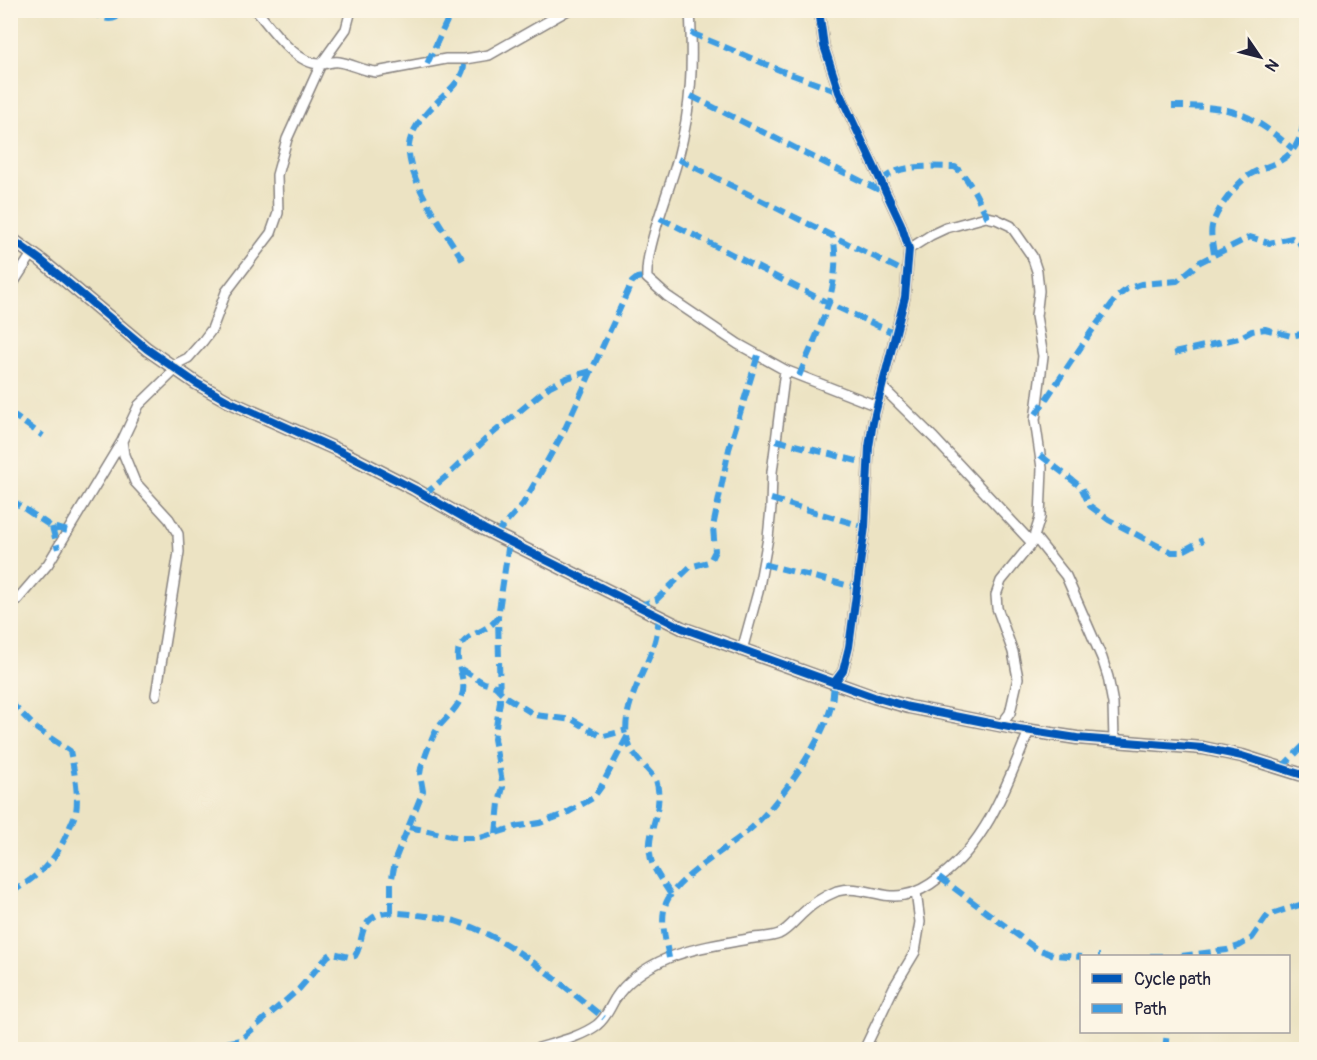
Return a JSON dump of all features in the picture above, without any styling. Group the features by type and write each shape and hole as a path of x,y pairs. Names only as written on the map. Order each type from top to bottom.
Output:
{"street":[{"path":"256,10 293,51 309,62 321,64 336,61 376,72 446,59 489,55 568,10"},
{"path":"10,608 48,564 122,441 139,405 203,341 212,329 226,292 271,233 279,213 278,175 287,139 321,64 346,28 351,10"},
{"path":"690,10 693,68 691,96 686,126 654,238 648,280 698,318 785,370 877,406"},
{"path":"819,10 824,46 839,92 901,224 909,249 905,297 869,447 866,527 849,647 843,671 834,683"},
{"path":"909,249 946,228 986,217 996,219 1011,226 1032,256 1038,281 1036,316 1043,356 1035,420 1042,468 1040,518 1034,540 1001,581 996,595 997,608 1018,678 1010,713 1001,725"},
{"path":"10,238 147,349 228,401 339,451 414,489 484,529 682,628 874,697 909,707 1029,731 1203,748 1242,756 1306,776"},
{"path":"10,288 32,254"},
{"path":"742,651 758,592 768,538 773,461 785,370"},
{"path":"882,387 1034,540 1066,576 1108,677 1113,704 1114,741"},
{"path":"122,441 124,455 135,482 169,519 178,534 179,552 156,695"},
{"path":"533,1050 596,1026 628,983 637,975 669,958 688,951 780,933 805,911 836,892 856,889 893,897 916,892 950,870 972,846 1002,797 1029,731"},
{"path":"864,1050 894,987 915,952 920,922 916,892"}],"marked path":[{"path":"90,10 100,17 109,19 118,17 129,10"},
{"path":"427,64 452,10"},
{"path":"691,33 839,92"},
{"path":"463,260 437,220 420,188 409,158 409,145 419,122 459,78 465,59"},
{"path":"691,96 887,194"},
{"path":"1172,106 1210,107 1238,113 1263,126 1293,149"},
{"path":"1214,254 1212,226 1222,205 1245,178 1283,159 1292,151 1300,136 1306,107"},
{"path":"678,159 907,273"},
{"path":"881,181 896,171 906,169 955,167 970,184 988,218"},
{"path":"660,218 824,301 896,334"},
{"path":"799,376 821,325 832,291 835,273 833,236"},
{"path":"1036,414 1091,332 1117,297 1127,289 1141,284 1177,281 1200,262 1250,237 1269,243 1292,238 1299,242 1306,254"},
{"path":"495,535 523,504 564,431 632,282 637,278 647,276"},
{"path":"1174,353 1239,338 1252,331 1265,329 1291,336 1306,333"},
{"path":"638,606 656,600 690,567 708,562 715,551 713,527 729,449 758,355"},
{"path":"424,495 550,386 591,371"},
{"path":"10,413 43,436"},
{"path":"776,440 868,464"},
{"path":"1040,455 1081,487 1090,506 1109,520 1162,548 1172,552 1181,552 1203,540"},
{"path":"10,499 52,527 68,531"},
{"path":"771,499 865,527"},
{"path":"52,527 58,549"},
{"path":"391,913 391,883 396,857 423,791 421,768 437,729 454,709 462,695 463,682 458,651 469,637 490,625 498,617 509,542"},
{"path":"763,564 858,588"},
{"path":"659,616 654,644 629,708 627,734 630,747 656,780 658,800 650,854 655,870 671,895"},
{"path":"496,834 503,787 494,739 500,702 498,617"},
{"path":"461,669 484,683 495,686 506,697 535,715 573,720 604,736 627,730"},
{"path":"669,958 663,921 668,899 693,872 759,821 784,792 807,758 825,724 832,704 834,683"},
{"path":"10,702 37,729 70,751 77,797 76,812 64,840 52,859 38,874 10,893"},
{"path":"409,827 460,838 480,838 519,826 540,823 565,814 593,798 628,735"},
{"path":"1282,767 1306,743"},
{"path":"939,877 1035,948 1053,955 1080,957"},
{"path":"1189,955 1227,950 1239,946 1252,938 1268,915 1306,903"},
{"path":"192,1050 240,1040 299,989 328,956 333,953 349,957 355,956 367,923 375,916 390,913 444,918 476,929 534,963 604,1018"},
{"path":"1165,1050 1167,1033"}],"cycle path":[{"path":"819,10 824,46 839,92 901,224 909,249 905,297 873,422 869,447 865,527 849,647 843,671 834,683"},
{"path":"10,238 42,261 147,349 196,383 228,401 340,451 414,489 484,529 682,628 874,697 909,707 1077,738 1203,748 1242,756 1306,776"}]}
